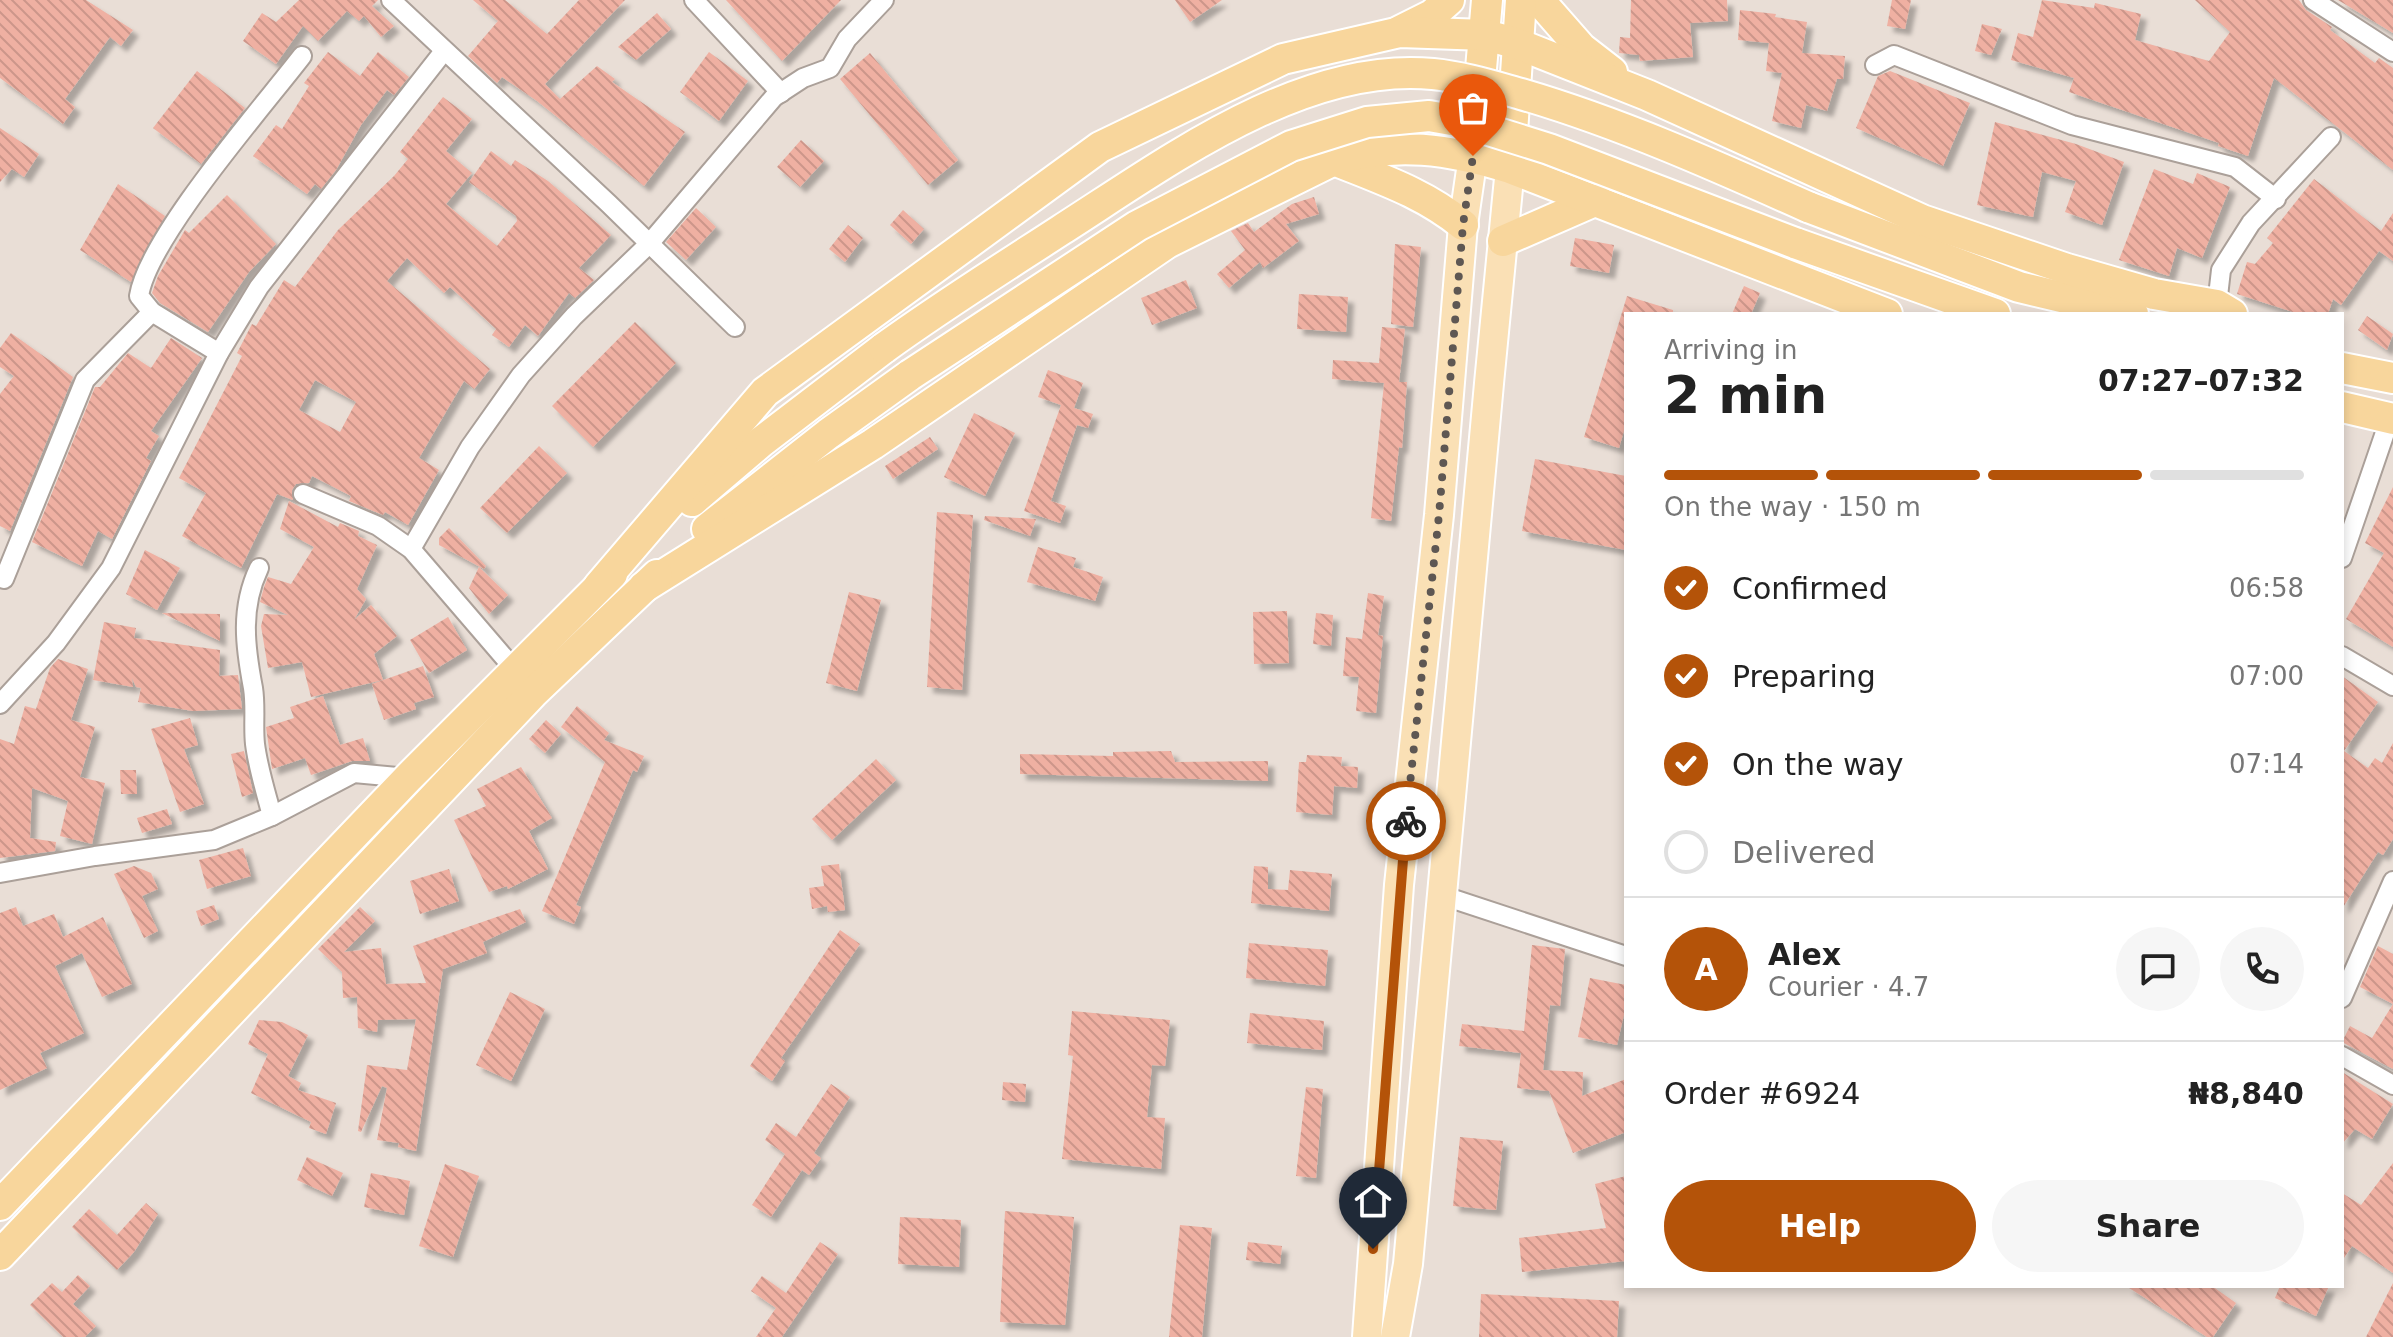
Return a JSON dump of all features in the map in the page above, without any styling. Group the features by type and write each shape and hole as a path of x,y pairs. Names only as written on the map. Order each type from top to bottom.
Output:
{"highway":[{"path":"599,586 765,392 1100,147 1283,59 1400,32 1432,15 1449,0"},
{"path":"1473,156 1487,0"},
{"path":"1510,168 1521,0"},
{"path":"1539,0 1581,48 1647,95"},
{"path":"1400,32 1486,35 1518,44 1647,95 1922,220 2096,278 2224,310"},
{"path":"0,1205 515,670 599,586 761,442 884,348 1130,185 1259,110 1363,75 1431,73 1467,79 1562,106 1671,146 1808,207 2019,287 2125,312"},
{"path":"0,1255 533,693 730,509 910,375 1137,226 1291,146 1367,122 1429,116 1463,122 1549,149 1795,243 1989,312"},
{"path":"644,587 873,444 1167,243 1334,160 1363,151 1418,147 1473,156 1597,200 1882,312"},
{"path":"1334,160 1436,203 1463,225"},
{"path":"1503,241 1597,200"},
{"path":"2344,368 2393,378"},
{"path":"2344,407 2391,419"}],"main road":[{"path":"1367,1337 1399,885 1439,515 1463,225 1473,156"},
{"path":"1395,1337 1408,1264 1453,737 1487,435 1510,168"}],"street":[{"path":"391,0 735,327"},
{"path":"694,0 781,93"},
{"path":"411,549 470,447 521,375 574,316 649,244 781,93 803,78 830,68 847,39 884,0"},
{"path":"2313,0 2393,52"},
{"path":"0,704 56,643 111,568 219,353 293,240 444,51"},
{"path":"1875,65 1894,55 2072,125 2235,167 2276,199"},
{"path":"219,353 152,312 139,296 142,279 177,218 302,56"},
{"path":"2224,310 2221,270 2251,223 2331,137"},
{"path":"4,579 85,380 152,312"},
{"path":"2344,552 2391,419"},
{"path":"303,494 378,526 411,549 515,670"},
{"path":"259,568 248,592 245,614 247,668 254,697 255,745 272,816"},
{"path":"2344,657 2393,686"},
{"path":"0,873 214,840 272,816 354,773 408,778"},
{"path":"2344,993 2393,881"},
{"path":"1441,895 1624,955"},
{"path":"2344,1057 2393,1085"}],"building":[{"path":"0,0 86,0 133,30 121,46 110,37 65,99 75,107 63,124 0,78"},
{"path":"299,0 378,0 372,6 394,26 381,37 364,16 359,21 347,11 318,41 303,26 276,64 243,41 262,13 276,22"},
{"path":"473,0 505,0 547,34 579,0 625,0 545,84 560,99 597,66 615,79 612,82 685,132 644,186 537,101 502,77 497,83 468,56 498,21"},
{"path":"726,0 841,0 782,61"},
{"path":"1175,0 1222,0 1190,22"},
{"path":"1631,0 1727,0 1728,21 1690,23 1693,57 1640,61 1639,55 1619,53 1620,37 1630,38"},
{"path":"1892,0 1911,0 1905,29 1887,26"},
{"path":"2042,0 2094,8 2095,3 2141,14 2135,40 2209,61 2230,32 2195,0 2299,0 2306,10 2332,27 2330,30 2375,63 2379,58 2393,68 2393,170 2274,78 2248,156 2218,146 2219,143 2069,92 2074,78 2011,60 2018,33 2033,37"},
{"path":"2338,0 2393,0 2393,33"},
{"path":"1740,10 1776,14 1775,17 1807,22 1802,53 1845,56 1843,79 1837,79 1827,111 1806,105 1801,128 1772,121 1782,73 1766,71 1769,43 1738,40"},
{"path":"657,13 671,29 636,60 618,47"},
{"path":"1982,24 2002,29 1991,55 1975,51"},
{"path":"328,52 360,76 378,52 409,77 394,95 387,90 361,125 336,170 321,189 315,184 307,194 253,156 276,125 282,129 309,86 304,83"},
{"path":"709,52 748,81 719,121 680,92"},
{"path":"870,53 958,160 928,185 840,79"},
{"path":"197,71 245,108 201,164 153,128"},
{"path":"1890,71 1970,103 1943,166 1856,128 1878,76"},
{"path":"443,97 472,119 446,151 472,173 446,204 497,246 517,221 516,216 469,182 491,151 511,166 515,160 548,181 611,235 579,268 594,280 575,298 569,293 538,336 525,325 509,347 492,335 496,329 450,287 444,293 407,258 387,281 490,369 474,389 464,381 419,458 439,470 408,525 385,512 383,515 349,501 351,496 312,476 309,483 296,484 292,490 293,500 277,494 241,568 182,536 206,493 179,478 242,356 237,353 252,324 256,326 284,280 295,287 338,230 394,176 408,159 400,152","holes":["315,380 356,402 340,432 299,410"]},
{"path":"1995,122 2076,144 2124,162 2102,225 2065,212 2076,181 2042,172 2033,217 1977,205"},
{"path":"0,128 39,154 24,177 12,169 0,182"},
{"path":"801,140 824,161 800,187 777,167"},
{"path":"2154,169 2193,184 2197,173 2230,187 2202,258 2177,248 2169,276 2119,260"},
{"path":"2314,179 2381,231 2393,213 2393,261 2379,251 2341,305 2333,299 2329,312 2293,312 2237,294 2247,262 2255,264 2273,243 2267,238"},
{"path":"118,184 165,216 131,282 80,250"},
{"path":"227,195 276,244 249,272 208,332 160,303 152,293 158,276 185,230 189,233"},
{"path":"1314,197 1319,214 1286,224 1299,241 1263,268 1260,262 1229,288 1217,274 1245,250 1231,231 1248,223 1254,232 1292,204"},
{"path":"696,208 716,227 686,260 666,242"},
{"path":"903,210 924,229 911,244 890,225"},
{"path":"848,225 863,238 845,262 829,249"},
{"path":"1575,238 1614,245 1609,273 1570,266"},
{"path":"1395,244 1421,247 1413,327 1391,324"},
{"path":"1186,280 1197,308 1152,325 1141,298"},
{"path":"1744,286 1760,293 1752,312 1733,312"},
{"path":"1299,294 1348,297 1346,332 1297,329"},
{"path":"1627,296 1673,310 1624,312 1624,431 1619,448 1584,437"},
{"path":"2367,316 2393,334 2387,350 2358,330"},
{"path":"635,322 676,363 593,447 552,406"},
{"path":"1382,327 1405,329 1399,382 1407,382 1402,448 1399,447 1391,521 1371,518 1384,383 1332,379 1333,360 1379,363"},
{"path":"11,333 73,377 10,531 0,526 0,394 14,376 0,367 0,348"},
{"path":"171,338 202,358 151,431 159,436 146,458 151,461 112,539 98,531 82,566 32,542 95,387 100,387 128,353 151,368"},
{"path":"1048,370 1083,383 1074,408 1093,414 1088,428 1077,425 1051,501 1066,506 1060,523 1024,511 1061,405 1038,397"},
{"path":"974,413 1015,433 985,496 944,477"},
{"path":"930,437 938,449 893,479 885,466"},
{"path":"539,446 567,473 507,533 480,508"},
{"path":"1535,459 1624,476 1624,550 1522,531"},
{"path":"2393,487 2393,647 2346,619 2384,553 2365,543"},
{"path":"289,501 338,527 340,523 359,531 358,536 377,545 357,589 366,599 354,620 371,605 397,636 374,654 383,680 311,697 302,662 268,668 261,626 264,614 288,615 260,602 264,587 268,577 291,584 314,547 280,529"},
{"path":"937,512 973,515 962,690 927,687"},
{"path":"985,516 1036,519 1030,536 984,520"},
{"path":"449,528 486,566 484,569 439,545 439,538"},
{"path":"1038,547 1076,558 1073,567 1103,577 1095,601 1027,582"},
{"path":"145,550 180,568 157,610 126,594"},
{"path":"479,567 508,595 489,614 469,588"},
{"path":"849,592 881,600 857,691 826,683"},
{"path":"1368,593 1384,596 1378,635 1383,636 1376,713 1356,711 1359,677 1343,676 1346,637 1362,639"},
{"path":"1287,611 1289,663 1254,664 1253,612"},
{"path":"162,613 220,614 220,641"},
{"path":"1316,613 1333,615 1331,646 1313,644"},
{"path":"448,617 467,650 429,673 410,640"},
{"path":"104,622 136,628 134,638 220,650 219,676 238,675 242,709 193,711 138,702 141,688 136,687 132,678 133,687 93,680"},
{"path":"58,659 88,669 71,720 95,727 80,777 105,783 92,844 60,836 68,801 32,788 30,838 56,842 55,851 0,858 0,739 14,744 25,706 36,709 50,668"},
{"path":"423,666 434,697 414,703 416,709 384,720 372,684"},
{"path":"2344,677 2378,702 2344,751"},
{"path":"323,696 340,745 363,738 370,761 352,761 311,775 305,758 272,769 266,727 294,718 290,707"},
{"path":"577,706 609,733 604,740 644,756 637,772 633,770 576,905 581,907 574,924 542,911 605,762 561,727"},
{"path":"190,718 198,745 184,749 204,804 180,812 151,729"},
{"path":"546,720 561,734 545,753 529,739"},
{"path":"2393,743 2393,839 2383,855 2378,852 2344,906 2344,751 2368,768 2375,758 2382,763"},
{"path":"244,751 253,793 242,797 231,754"},
{"path":"1171,751 1175,762 1268,761 1268,781 1020,774 1020,754 1113,756 1113,752"},
{"path":"1307,755 1342,757 1341,766 1358,767 1357,788 1334,786 1332,815 1296,812 1299,762 1306,762"},
{"path":"876,759 896,780 832,840 812,819"},
{"path":"521,767 552,818 529,831 548,869 508,889 507,886 489,892 454,820 486,806 477,789"},
{"path":"120,770 136,770 137,794 121,794"},
{"path":"167,809 172,824 142,833 137,818"},
{"path":"243,848 251,876 207,889 199,860"},
{"path":"839,864 845,910 828,912 827,906 812,909 809,888 824,886 821,866"},
{"path":"134,866 151,873 158,889 142,896 158,931 144,938 114,874"},
{"path":"1254,866 1268,867 1268,889 1288,890 1290,870 1332,874 1329,911 1251,903"},
{"path":"449,869 459,901 420,914 410,881"},
{"path":"214,905 219,919 201,926 196,911"},
{"path":"16,907 23,926 54,914 63,937 103,917 132,984 102,997 82,953 55,966 84,1033 40,1053 47,1068 0,1090 0,913"},
{"path":"360,907 375,921 344,952 381,948 386,984 426,983 413,946 520,909 526,922 483,942 487,953 443,969 416,1151 398,1147 399,1143 377,1140 387,1088 382,1086 361,1132 358,1131 367,1065 407,1070 416,1019 378,1020 377,1032 358,1028 357,997 343,998 342,972 318,949"},
{"path":"840,930 860,944 781,1058 785,1061 772,1081 750,1066"},
{"path":"1249,943 1328,950 1325,986 1246,978"},
{"path":"1532,945 1565,949 1560,1006 1550,1005 1543,1070 1583,1072 1582,1096 1624,1080 1624,1133 1573,1153 1549,1091 1517,1088 1521,1053 1459,1046 1462,1024 1524,1031"},
{"path":"2378,946 2393,954 2393,1004 2360,987"},
{"path":"1590,978 1624,985 1624,1015 1617,1045 1578,1037"},
{"path":"510,992 545,1009 511,1081 476,1065"},
{"path":"2393,1004 2393,1069 2344,1043 2350,1026 2372,1038"},
{"path":"1072,1011 1170,1020 1165,1066 1152,1065 1147,1117 1165,1118 1161,1169 1062,1159 1073,1056 1068,1055"},
{"path":"1250,1013 1324,1021 1322,1050 1247,1043"},
{"path":"259,1020 282,1022 308,1035 288,1076 301,1083 298,1090 336,1103 326,1134 309,1128 311,1122 251,1093 268,1054 248,1044"},
{"path":"2344,1073 2393,1104 2372,1139 2355,1129 2344,1142"},
{"path":"1003,1082 1026,1084 1025,1102 1002,1100"},
{"path":"831,1084 850,1097 814,1153 821,1158 809,1175 802,1170 771,1217 752,1205 785,1154 765,1140 776,1123 796,1137"},
{"path":"1306,1087 1323,1089 1316,1178 1296,1176"},
{"path":"1460,1137 1503,1141 1496,1210 1453,1206"},
{"path":"307,1157 343,1173 332,1196 297,1180"},
{"path":"2393,1163 2393,1273 2352,1246 2344,1258 2344,1194 2361,1205"},
{"path":"445,1164 479,1176 453,1257 419,1246"},
{"path":"371,1173 410,1181 404,1215 364,1207"},
{"path":"1624,1177 1624,1261 1522,1272 1519,1238 1606,1228 1595,1184"},
{"path":"146,1203 158,1214 134,1252 117,1270 72,1227 89,1209 117,1235"},
{"path":"1005,1211 1074,1217 1065,1325 1000,1322"},
{"path":"900,1217 961,1220 959,1267 898,1264"},
{"path":"1180,1225 1212,1228 1202,1337 1169,1337"},
{"path":"820,1242 838,1254 782,1337 756,1337 776,1308 751,1291 762,1276 786,1293"},
{"path":"1248,1242 1282,1246 1280,1264 1246,1260"},
{"path":"78,1275 90,1286 73,1304 96,1326 85,1337 63,1337 30,1305 52,1283 62,1292"},
{"path":"2393,1283 2393,1337 2366,1337"},
{"path":"2129,1288 2215,1288 2236,1303 2213,1337 2207,1337"},
{"path":"2279,1288 2328,1288 2316,1316 2275,1298"},
{"path":"1481,1294 1619,1301 1617,1337 1479,1337"}],"way so far":[{"path":"1406,821 1439,515 1463,225 1473,156"}],"route":[{"path":"1373,1249 1406,821"}]}
